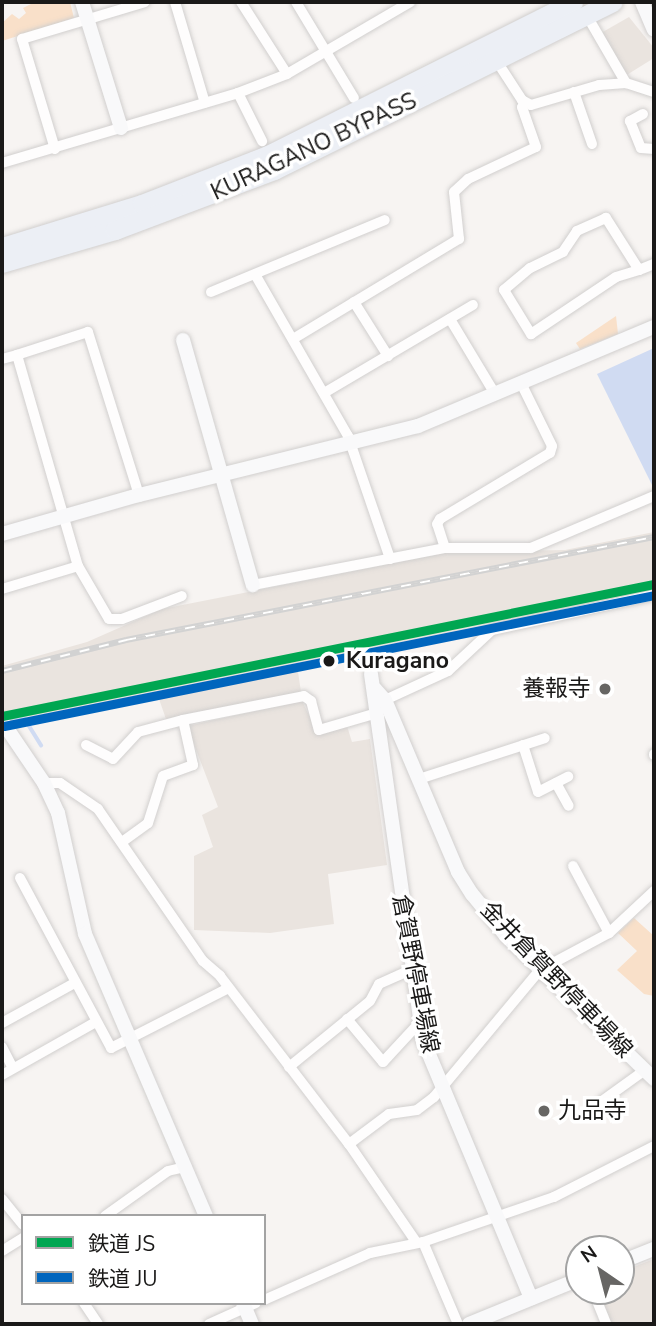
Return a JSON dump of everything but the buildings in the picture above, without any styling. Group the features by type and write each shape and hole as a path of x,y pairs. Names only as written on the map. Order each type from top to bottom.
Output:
{"highway":[{"name":"KURAGANO BYPASS","path":"2,247 142,204 268,155 573,2"},
{"name":"KURAGANO BYPASS","path":"2,263 115,230 274,170 613,2"}],"street":[{"path":"82,2 121,128"},
{"path":"55,149 22,39 145,2"},
{"path":"175,2 205,103"},
{"path":"241,2 287,74"},
{"path":"296,2 354,98"},
{"path":"2,163 238,93 287,74 410,2"},
{"path":"642,2 654,30"},
{"path":"590,21 626,83"},
{"path":"496,60 526,103"},
{"path":"293,339 459,239 454,192 468,179 536,147 522,107 526,103 626,83 654,92"},
{"path":"574,92 592,144"},
{"path":"238,93 262,141"},
{"path":"643,114 630,121 641,148 654,149"},
{"path":"639,270 606,218 578,231 562,252 530,268 504,290 531,334 616,277 639,270 654,264"},
{"path":"212,292 256,276 385,220"},
{"path":"256,276 351,445 390,559"},
{"path":"355,302 388,356"},
{"path":"324,393 473,305"},
{"path":"450,319 495,394"},
{"path":"2,534 139,495 351,445 418,426 654,327"},
{"path":"2,359 88,332 139,495"},
{"path":"183,340 225,476 253,585 445,548 531,548 654,496"},
{"path":"17,355 78,566 109,619 122,619 182,596"},
{"path":"445,548 437,524 440,519 550,453 552,446 522,383"},
{"path":"2,589 78,566"},
{"path":"385,700 448,671 492,630 654,595"},
{"name":"金井倉賀野停車場線","path":"372,681 385,700 422,778 458,872 491,918 540,970 650,1074"},
{"name":"倉賀野停車場線","path":"372,681 419,1023 441,1087 531,1298"},
{"path":"86,745 113,759 138,732 183,720 304,696 311,701 319,730 377,713"},
{"path":"122,842 148,822 163,776 193,765 183,720"},
{"path":"4,727 44,783 62,827 80,918 205,1214"},
{"path":"422,778 545,738"},
{"path":"523,745 538,792 568,777"},
{"path":"44,783 60,783 85,797 122,842 203,961 229,988 349,1144 420,1242 458,1324"},
{"path":"556,783 569,806"},
{"path":"573,866 610,933"},
{"path":"20,878 73,984 111,1048 131,1035 229,988"},
{"path":"349,1144 389,1114 417,1110 441,1087 540,970 610,933 654,891"},
{"path":"289,1067 370,1001 379,984 410,970"},
{"path":"2,1023 73,984"},
{"path":"347,1019 383,1062 419,1023"},
{"path":"2,1075 94,1023"},
{"path":"2,1047 12,1067"},
{"path":"602,1101 650,1074"},
{"path":"266,1299 370,1252 420,1242 554,1196 654,1146"},
{"path":"108,1214 168,1171 186,1167"},
{"path":"2,1199 21,1223"},
{"path":"2,1251 21,1239"},
{"path":"635,1256 654,1249"},
{"path":"469,1324 565,1285"},
{"path":"85,1305 98,1324"},
{"path":"209,1324 248,1305 252,1324"},
{"path":"599,1305 606,1324"}],"shaded area":[{"path":"35,2 70,2 74,18 2,41 2,23 12,14 19,19 26,13 23,8"},
{"path":"629,17 654,48 654,58 625,76 601,33"},
{"path":"616,316 618,334 580,349 576,343"},
{"path":"654,532 654,591 297,665 301,692 166,719 159,699 151,700 149,696 91,707 86,712 69,710 2,721 2,666 87,642 162,609 450,552 565,550"},
{"path":"302,701 318,734 347,726 352,742 370,739 387,865 328,874 334,924 270,933 194,930 194,856 213,847 202,815 218,807 187,726"},
{"path":"634,918 654,936 654,996 644,994 617,970 637,951 618,933"},
{"path":"654,1259 654,1324 609,1324 603,1305 635,1305 635,1266"}],"water":[{"path":"654,348 654,489 597,374"}],"waterway":[{"path":"9,721 25,719 41,745"}],"railway":[{"path":"2,671 126,640 654,537"}],"rail line":[{"name":"JS","path":"2,716 654,584"},
{"name":"JU","path":"4,726 654,595"}],"place":[{"name":"Kuragano","path":"329,661"},
{"name":"養報寺","path":"605,689"},
{"name":"九品寺","path":"544,1111"}]}
